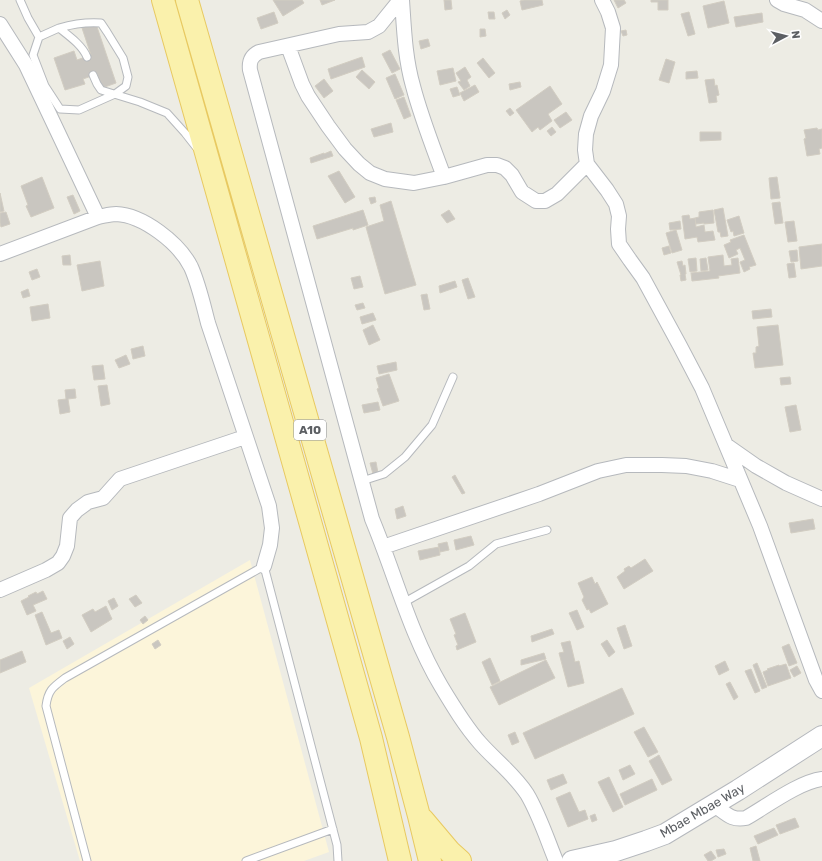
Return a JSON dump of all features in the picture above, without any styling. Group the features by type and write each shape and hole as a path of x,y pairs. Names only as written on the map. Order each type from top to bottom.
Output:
{"main road":[{"name":"A10","path":"164,0 369,730 400,861"},
{"name":"A10","path":"187,0 398,736 430,861"},
{"path":"419,816 450,852 460,861"}],"street":[{"path":"401,0 384,22 375,29 368,32 339,34 259,52 252,57 250,61 250,70 372,519 403,603 421,647 440,684 461,718 480,744 517,780 527,795 538,817 556,861"},
{"path":"401,0 405,45 413,85 444,177"},
{"path":"602,0 613,28 611,64 603,91 590,116 586,134 585,150 587,164 616,204 619,244 643,278 702,388 760,526 816,680 822,690"},
{"path":"778,0 784,4 805,10 822,21"},
{"path":"0,24 26,65 98,217"},
{"path":"288,46 302,84 308,96 328,126 345,149 359,164 370,173 385,179 414,183 444,177 487,165 497,165 505,168 512,175 522,192 536,201 545,201 557,194 587,164"},
{"path":"0,254 108,214 133,217 152,227 170,241 179,251 190,265 197,282 208,323 269,506 272,528 270,545 264,566"},
{"path":"0,590 46,570 58,563 67,546 70,518 77,510 88,502 104,498 120,479 245,437"},
{"path":"725,444 756,466 786,483 822,499"},
{"path":"383,547 539,494 598,471 626,465 686,466 712,471 740,480"},
{"name":"Mbae Mbae Way","path":"572,861 616,856 646,841 665,834 714,805 822,736"},
{"path":"375,755 390,848 389,861"},
{"path":"714,805 732,818 746,818 794,790 808,783 822,779"}],"lane":[{"path":"20,0 39,37"},
{"path":"92,22 101,23 123,58 128,77 126,86 115,94 79,110 60,109 45,86 33,55 39,37 59,28 75,24 92,22"},
{"path":"59,28 74,40 85,52 87,57"},
{"path":"93,75 97,84 102,90 168,113 211,167"},
{"path":"362,481 384,474 405,457 432,425 453,377"},
{"path":"403,603 469,566 496,544 547,530"},
{"path":"88,861 46,706 47,696 53,687 65,678 264,566 333,829 337,845 338,861"},
{"path":"246,861 333,829"}],"shaded area":[{"path":"250,560 329,852 304,861 80,861 29,688"}],"building":[{"path":"273,0 302,0 304,3 283,16"},
{"path":"320,0 335,0 322,5"},
{"path":"444,0 451,0 452,9 445,10"},
{"path":"542,0 543,5 522,10 520,1"},
{"path":"614,0 624,0 626,3 618,8"},
{"path":"651,0 668,0 668,10 658,10 658,2 651,2"},
{"path":"724,1 729,23 708,28 703,6"},
{"path":"507,10 510,15 505,19 502,13"},
{"path":"274,12 278,23 261,29 257,18"},
{"path":"488,12 494,12 495,19 489,19"},
{"path":"689,12 695,34 688,36 681,14"},
{"path":"762,13 763,22 736,27 734,17"},
{"path":"95,21 116,83 102,88 97,74 83,79 85,84 65,90 54,58 74,51 77,60 91,55 81,25"},
{"path":"480,29 485,29 486,36 480,37"},
{"path":"626,30 627,35 623,36 621,31"},
{"path":"428,39 430,46 421,49 419,41"},
{"path":"390,50 400,69 392,73 382,54"},
{"path":"362,57 365,67 331,79 328,69"},
{"path":"483,58 495,73 489,78 477,63"},
{"path":"666,59 675,62 669,83 659,80"},
{"path":"465,67 471,77 467,80 470,86 464,90 458,82 461,81 456,73"},
{"path":"453,68 456,81 440,85 437,71"},
{"path":"362,70 375,82 369,89 356,77"},
{"path":"697,71 698,78 686,79 686,72"},
{"path":"395,74 404,95 395,99 386,78"},
{"path":"324,79 333,91 324,98 315,86"},
{"path":"714,79 719,95 716,96 717,102 709,103 705,80"},
{"path":"520,82 521,87 510,90 509,84"},
{"path":"475,85 479,92 464,101 460,93"},
{"path":"550,86 562,104 548,114 552,121 540,130 538,127 532,132 516,110"},
{"path":"457,87 460,95 453,97 450,89"},
{"path":"404,97 411,116 404,119 396,100"},
{"path":"510,108 514,113 510,116 506,111"},
{"path":"566,112 572,120 560,128 554,120"},
{"path":"391,123 393,132 374,137 371,129"},
{"path":"552,127 556,132 551,136 547,131"},
{"path":"817,128 818,130 822,129 822,148 819,149 820,154 807,156 804,130"},
{"path":"700,132 721,132 721,140 700,141"},
{"path":"331,151 333,156 311,163 310,158"},
{"path":"339,171 355,197 345,203 328,176"},
{"path":"42,177 54,208 31,217 26,206 28,205 21,186"},
{"path":"777,177 780,198 771,199 769,178"},
{"path":"0,193 4,211 0,212"},
{"path":"73,195 80,211 74,214 67,197"},
{"path":"375,197 376,202 371,204 369,198"},
{"path":"391,201 416,285 385,294 366,227 384,221 380,205"},
{"path":"780,202 783,223 775,224 772,203"},
{"path":"723,208 728,236 721,237 720,232 718,232 714,210"},
{"path":"363,210 368,225 317,239 313,226"},
{"path":"449,210 455,219 447,223 441,215"},
{"path":"713,210 714,223 696,224 695,218 699,217 699,212"},
{"path":"6,212 10,224 1,227 0,213"},
{"path":"689,215 690,219 695,218 696,227 704,225 705,232 713,231 715,240 698,242 697,237 685,239 682,216"},
{"path":"739,216 744,233 734,236 727,220"},
{"path":"680,221 681,229 670,230 669,223"},
{"path":"794,221 797,241 788,242 785,222"},
{"path":"676,230 682,250 672,253 666,233"},
{"path":"744,235 756,265 749,267 750,269 744,272 740,262 745,260 740,248 736,250 738,254 729,258 724,245 731,242 730,240"},
{"path":"822,244 822,266 801,269 799,247"},
{"path":"669,246 671,253 664,255 662,248"},
{"path":"797,250 798,261 791,262 789,251"},
{"path":"70,255 71,265 63,265 62,256"},
{"path":"723,255 724,266 732,265 731,259 738,258 740,273 718,276 719,278 692,281 691,273 710,271 708,257"},
{"path":"696,258 697,271 690,272 688,259"},
{"path":"706,258 708,270 701,271 700,259"},
{"path":"100,261 104,286 82,291 77,265"},
{"path":"682,261 683,266 685,265 686,280 681,281 681,275 677,262"},
{"path":"794,263 796,277 789,278 787,264"},
{"path":"37,269 40,277 32,280 29,272"},
{"path":"360,276 363,287 354,289 351,278"},
{"path":"468,278 475,297 468,299 462,280"},
{"path":"455,281 457,287 440,293 439,286"},
{"path":"28,289 30,296 23,298 21,292"},
{"path":"427,294 430,309 424,310 421,295"},
{"path":"363,303 365,308 357,310 355,305"},
{"path":"48,304 50,318 32,321 30,307"},
{"path":"771,309 772,317 753,319 752,311"},
{"path":"373,313 376,320 362,324 360,317"},
{"path":"373,325 380,340 369,345 363,330"},
{"path":"778,325 783,365 755,368 753,353 756,353 756,347 759,346 757,327"},
{"path":"143,346 145,356 133,359 131,349"},
{"path":"126,355 130,364 119,368 115,360"},
{"path":"396,362 397,370 379,374 377,366"},
{"path":"103,365 105,379 94,380 92,366"},
{"path":"389,374 399,401 383,406 377,389 379,388 376,378"},
{"path":"790,377 791,384 781,385 780,378"},
{"path":"107,385 110,404 101,406 98,386"},
{"path":"75,389 76,398 68,399 70,412 60,414 58,400 66,399 65,390"},
{"path":"378,402 380,410 364,413 362,405"},
{"path":"796,405 801,430 790,432 785,407"},
{"path":"376,462 378,473 373,474 370,463"},
{"path":"455,475 465,493 462,494 452,477"},
{"path":"403,506 406,516 397,519 395,509"},
{"path":"813,519 815,529 791,533 789,523"},
{"path":"471,536 474,545 456,550 454,540"},
{"path":"447,542 449,550 440,552 438,544"},
{"path":"439,547 440,555 420,560 418,551"},
{"path":"645,559 653,571 624,589 617,577 625,571 624,569 629,566 631,568"},
{"path":"592,577 595,584 597,582 608,604 591,613 589,609 587,610 582,600 584,597 578,583"},
{"path":"43,591 47,599 33,605 36,611 27,615 21,601 36,592 37,594"},
{"path":"136,595 142,603 135,607 129,599"},
{"path":"114,598 118,606 112,610 108,601"},
{"path":"106,606 112,619 91,632 82,615 93,609 95,612"},
{"path":"577,610 584,627 577,630 569,613"},
{"path":"42,612 51,633 59,630 62,638 46,645 35,615"},
{"path":"465,613 476,642 457,650 456,646 458,645 454,635 456,634 450,619"},
{"path":"145,616 148,620 143,624 140,620"},
{"path":"625,625 632,646 624,649 617,628"},
{"path":"552,629 554,634 532,642 531,636"},
{"path":"70,637 74,644 67,649 63,641"},
{"path":"158,640 161,645 155,649 152,644"},
{"path":"607,640 615,652 609,657 601,644"},
{"path":"570,641 575,662 579,661 584,683 568,687 559,653 564,652 561,643"},
{"path":"789,644 797,663 789,666 782,647"},
{"path":"22,651 26,662 0,673 0,660"},
{"path":"544,653 546,659 521,665 521,660"},
{"path":"490,658 500,681 492,685 482,662"},
{"path":"546,660 555,678 499,705 490,687"},
{"path":"725,661 729,670 719,675 715,666"},
{"path":"757,663 767,687 762,689 753,665"},
{"path":"786,664 791,678 768,686 763,672 768,670 767,669"},
{"path":"797,666 801,673 794,677 790,670"},
{"path":"751,669 760,691 755,693 745,671"},
{"path":"730,682 738,697 734,700 726,684"},
{"path":"622,688 634,714 535,759 523,733"},
{"path":"644,727 658,752 648,757 634,732"},
{"path":"515,732 519,742 512,745 508,735"},
{"path":"659,755 672,780 662,785 649,761"},
{"path":"630,765 635,774 623,780 619,770"},
{"path":"563,774 567,783 551,790 547,780"},
{"path":"609,777 623,807 613,812 598,782"},
{"path":"652,779 657,790 625,805 620,794"},
{"path":"570,792 579,812 585,810 588,819 568,827 556,798"},
{"path":"595,814 597,820 592,822 590,816"},
{"path":"795,818 799,827 780,834 776,825"},
{"path":"774,828 778,835 758,844 754,836"},
{"path":"756,846 760,861 753,861 750,848"},
{"path":"724,849 726,854 718,857 716,850"},
{"path":"711,851 716,858 708,861 704,855"}]}
